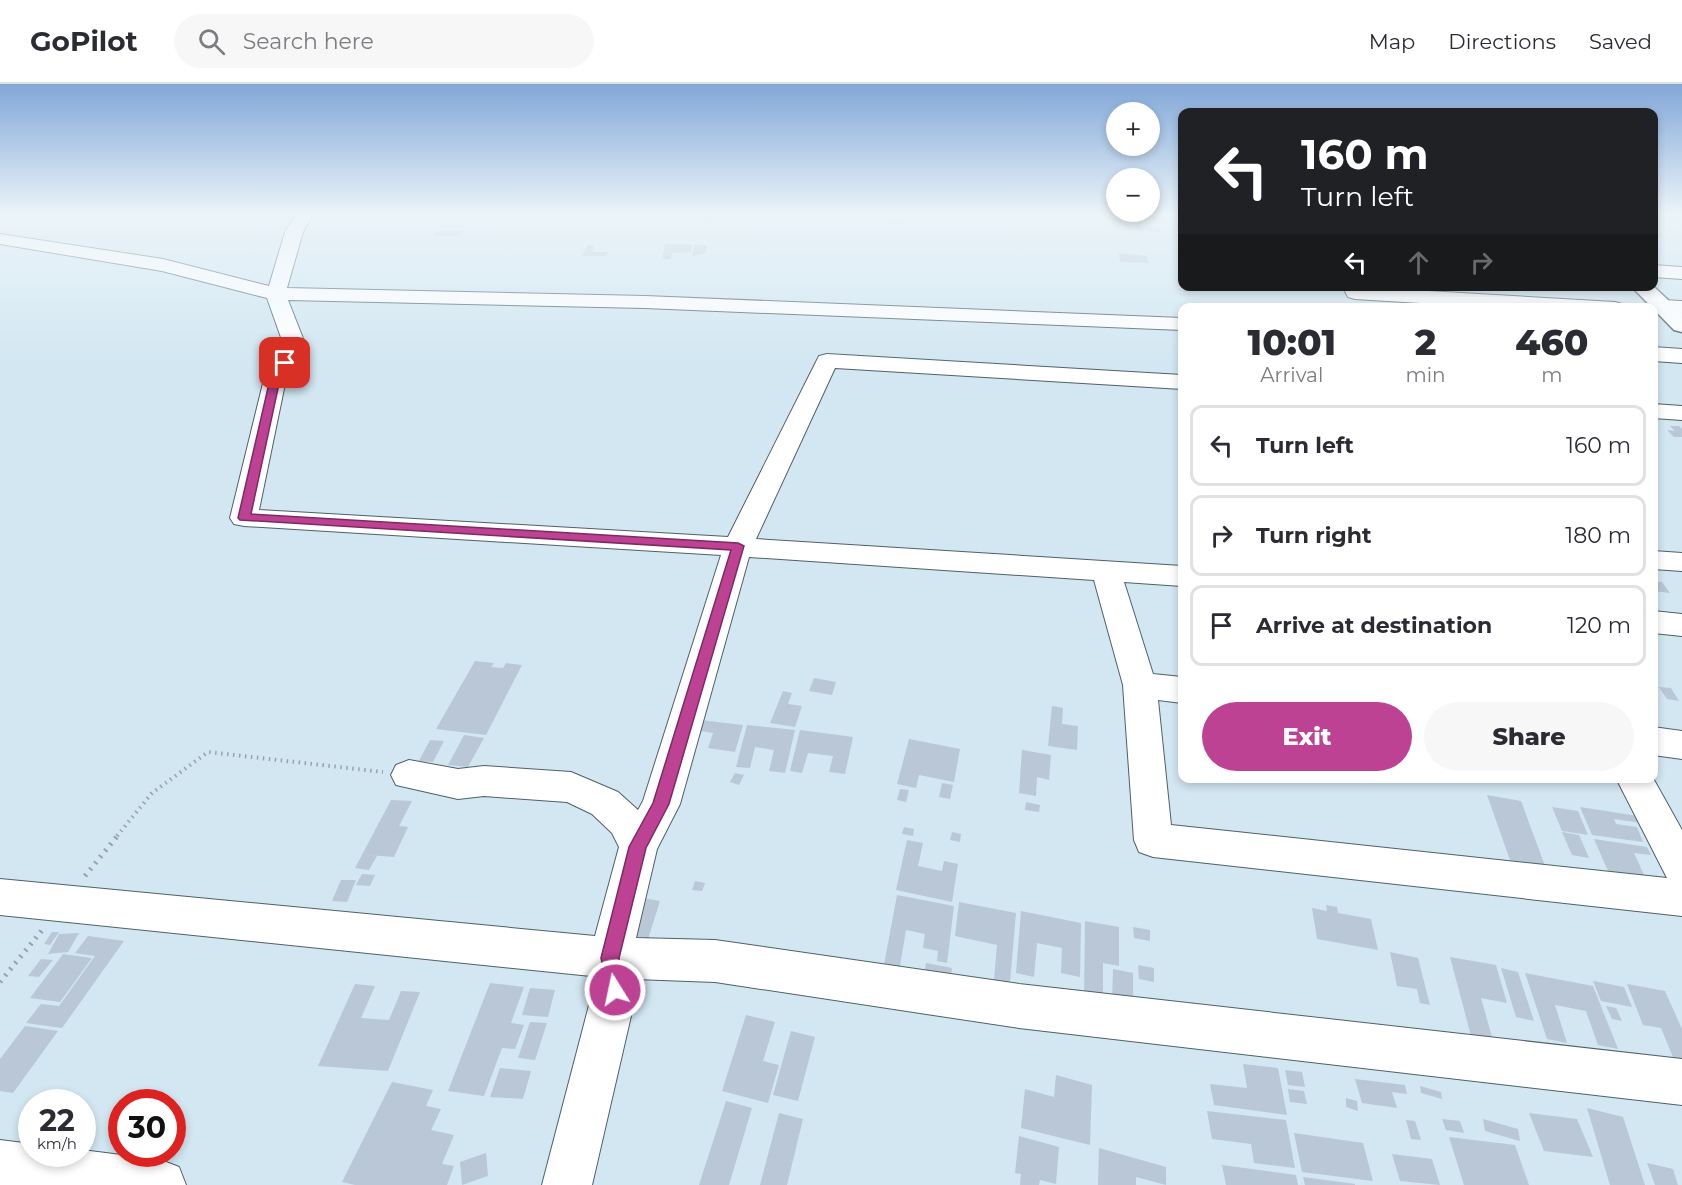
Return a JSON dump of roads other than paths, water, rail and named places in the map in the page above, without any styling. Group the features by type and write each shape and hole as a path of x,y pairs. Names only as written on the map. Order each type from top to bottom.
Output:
{"main road":[{"path":"1620,291 1633,303"},
{"path":"1646,291 1657,303"},
{"path":"1666,312 1682,325"},
{"path":"1666,312 1682,349"}],"street":[{"path":"159,264 276,294 645,302 1178,324"},
{"path":"285,264 276,294 295,346 275,379 244,518 738,546 1107,573 1178,576"},
{"path":"1658,271 1682,273"},
{"path":"1354,291 1355,293 1528,303"},
{"path":"1658,354 1682,356"},
{"path":"567,1185 615,990 610,958 638,847 660,804 738,546 827,362 1178,382"},
{"path":"1658,411 1682,412"},
{"path":"1658,560 1682,562"},
{"path":"1107,573 1140,685 1154,840 1682,898"},
{"path":"1658,623 1682,625"},
{"path":"1140,685 1178,690"},
{"path":"1658,742 1682,745"},
{"path":"409,775 458,784 484,781 571,787 605,802 627,822 638,847"},
{"path":"1637,783 1682,867"},
{"path":"0,897 610,958 715,961 1019,1006 1405,1048 1682,1082"},
{"path":"0,1165 161,1185"}]}
